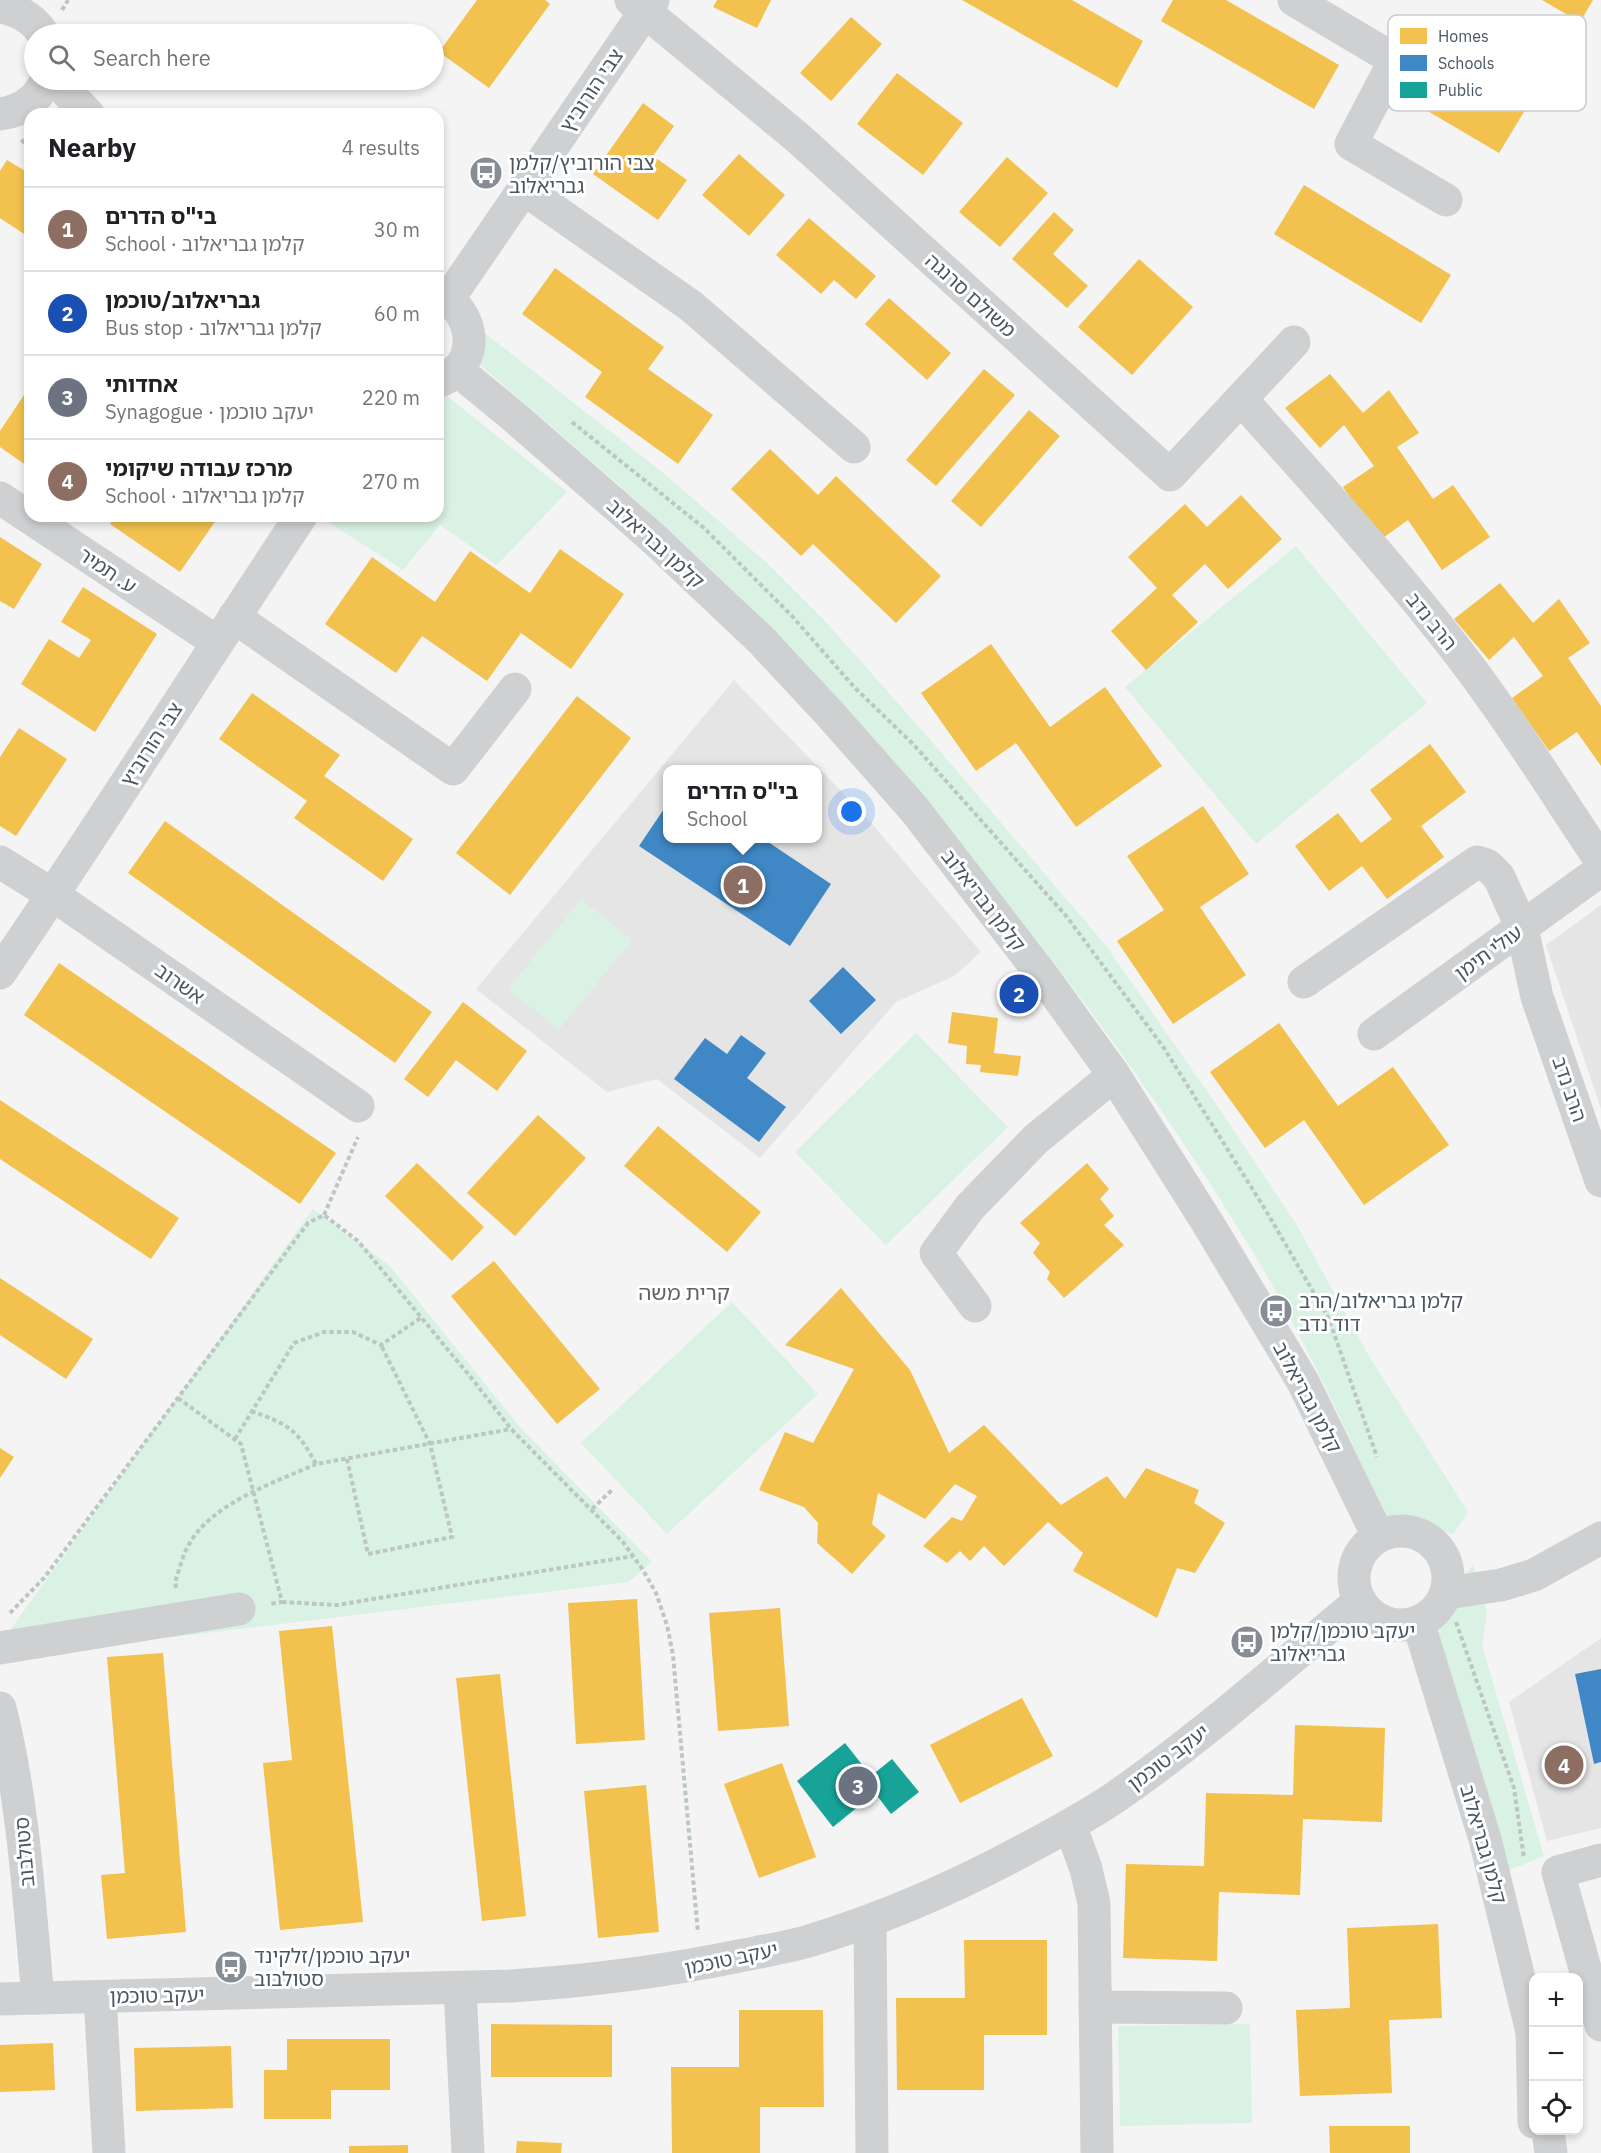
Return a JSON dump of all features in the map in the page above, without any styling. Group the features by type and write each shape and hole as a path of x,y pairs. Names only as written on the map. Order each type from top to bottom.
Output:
{"street":[{"path":"44,24 47,0"},
{"path":"1294,0 1388,56"},
{"name":"צבי הורוביץ","path":"444,295 524,189 643,4"},
{"name":"משולם סרנגה","path":"643,4 798,138 1170,475 1294,342"},
{"path":"0,7 24,15 35,24"},
{"path":"1388,73 1351,144 1446,200"},
{"path":"10,114 37,96 40,90"},
{"path":"66,90 82,108"},
{"path":"524,189 691,306 854,447"},
{"path":"444,297 460,309 467,324 469,340 468,351 447,376"},
{"name":"קלמן גבריאלוב","path":"447,376 512,415 652,537 761,640 914,809 1042,975 1114,1075 1207,1222 1303,1382 1378,1536"},
{"name":"הרב נדב","path":"1241,399 1339,508 1444,634 1520,739 1601,861"},
{"name":"ע. תמיר","path":"0,498 24,512"},
{"name":"ע. תמיר","path":"41,522 225,630 453,770 515,689"},
{"name":"צבי הורוביץ","path":"0,973 53,896 297,522"},
{"name":"אשרוב","path":"0,862 358,1106"},
{"name":"הרב נדב","path":"1304,982 1477,862 1486,865 1499,878 1522,928 1537,997 1601,1181"},
{"name":"עולי תימן","path":"1374,1034 1601,870"},
{"path":"975,1306 936,1253 970,1207 1036,1140 1114,1075"},
{"path":"1393,1531 1411,1531 1425,1536 1440,1550 1447,1564 1449,1583 1446,1593 1437,1608 1418,1622 1399,1625 1387,1622 1371,1614 1360,1601 1354,1586 1356,1562 1364,1548 1378,1536 1393,1531"},
{"path":"1446,1593 1501,1585 1534,1575 1601,1538"},
{"name":"יעקב טוכמן","path":"0,1999 460,1988 567,1983 675,1969 807,1942 939,1893 1070,1825 1116,1797 1190,1740 1360,1601"},
{"path":"0,1648 239,1609"},
{"name":"קלמן גבריאלוב","path":"1418,1622 1485,1839 1531,2027"},
{"name":"סטולבוב","path":"0,1708 11,1750 19,1798 38,1998"},
{"path":"1070,1825 1086,1869 1094,1903 1097,2153"},
{"path":"1583,2027 1601,2025 1558,1872 1601,1860"},
{"path":"870,1920 872,2153"},
{"path":"460,1988 468,2153"},
{"path":"100,1997 109,2153"},
{"path":"1095,2007 1226,2008"},
{"path":"1534,2135 1534,2153"},
{"path":"1549,2135 1551,2153"}],"path":[{"path":"7,1616 44,1578 308,1223 324,1215 360,1132 358,1106"},
{"path":"324,1215 358,1241 511,1429 623,1542 656,1593 667,1625 673,1655 701,1964"},
{"path":"381,1345 422,1317"},
{"path":"235,1439 294,1342 324,1332 353,1332 381,1345 430,1444 452,1537 368,1554 347,1459"},
{"path":"178,1398 241,1444 282,1602"},
{"path":"251,1411 282,1422 304,1441 316,1464"},
{"path":"178,1619 176,1582 188,1546 212,1515 254,1492 316,1464 511,1429"},
{"path":"592,1510 613,1489"},
{"path":"239,1609 282,1602 337,1605 633,1556"}],"shaded area":[{"path":"734,680 816,765 663,765"},
{"path":"663,765 663,843 822,843 822,771 867,818 981,952 954,976 896,1002 760,1158 657,1079 607,1092 476,989"},
{"path":"1601,905 1601,1109 1546,945"},
{"path":"1601,1638 1601,1828 1547,1841 1509,1702"}],"green space":[{"path":"477,327 666,475 767,563 826,622 1104,943 1295,1222 1369,1356 1468,1512 1453,1535 1416,1518 1387,1519 1293,1322 1257,1259 1172,1125 1126,1060 1031,933 981,871 814,676 740,597 629,494 477,362"},
{"path":"447,396 567,492 497,565 440,525 403,570 328,522 444,522 444,397"},
{"path":"1296,546 1427,703 1256,844 1125,687"},
{"path":"581,899 632,940 559,1030 508,989"},
{"path":"916,1033 1008,1127 886,1245 795,1152"},
{"path":"313,1209 390,1266 519,1426 652,1562 628,1582 0,1658 0,1644"},
{"path":"732,1302 818,1394 667,1534 581,1443"},
{"path":"1473,1564 1487,1613 1482,1645 1544,1856 1504,1872 1433,1632"},
{"path":"1250,2024 1252,2123 1120,2126 1118,2026"}],"building: Homes":[{"path":"477,0 545,0 550,4 489,88 444,56 444,45"},
{"path":"717,0 771,0 757,28 713,7"},
{"path":"962,0 1072,0 1143,41 1117,88"},
{"path":"1173,0 1226,0 1339,65 1314,109 1161,21"},
{"path":"1542,0 1593,0 1584,15 1568,15"},
{"path":"851,17 882,44 831,101 800,73"},
{"path":"897,73 963,123 923,175 857,124"},
{"path":"643,103 674,126 653,156 687,180 658,220 593,174"},
{"path":"1428,111 1524,111 1499,153"},
{"path":"739,154 785,195 749,236 702,195"},
{"path":"1007,157 1048,193 1000,247 959,212"},
{"path":"7,160 24,170 24,234 0,218 0,171"},
{"path":"1304,185 1451,275 1421,323 1274,234"},
{"path":"1054,212 1074,230 1053,254 1088,286 1067,308 1012,259"},
{"path":"809,218 876,276 856,299 834,280 821,294 776,255"},
{"path":"1139,259 1193,307 1132,375 1078,327"},
{"path":"555,268 664,347 648,369 713,415 678,464 585,397 602,372 522,314"},
{"path":"889,298 951,353 927,380 865,324"},
{"path":"984,369 1015,395 936,486 906,460"},
{"path":"1330,374 1363,413 1389,390 1419,433 1397,447 1433,499 1453,485 1490,537 1442,570 1408,520 1380,540 1343,487 1374,466 1344,425 1320,448 1285,408"},
{"path":"24,395 24,464 0,447 0,431"},
{"path":"1029,410 1060,436 981,527 951,501"},
{"path":"770,449 818,495 836,476 941,576 896,623 813,544 801,556 731,489"},
{"path":"1241,495 1282,539 1228,589 1205,564 1172,595 1198,622 1146,670 1111,631 1157,588 1128,557 1185,504 1207,527"},
{"path":"111,522 215,522 180,572 110,524"},
{"path":"0,537 42,564 14,609 0,601"},
{"path":"560,549 624,594 571,669 521,633 487,681 422,636 396,673 325,624 372,557 435,602 470,551 530,593"},
{"path":"1500,583 1533,623 1559,599 1590,643 1568,658 1601,706 1601,766 1577,732 1549,751 1512,698 1543,676 1514,637 1489,660 1454,619"},
{"path":"83,587 157,634 95,732 21,684 49,639 79,658 91,640 61,622"},
{"path":"991,644 1050,727 1105,687 1162,766 1076,827 1016,743 976,771 921,693"},
{"path":"252,693 340,755 324,776 413,839 383,881 294,818 307,801 219,739"},
{"path":"577,696 631,738 510,895 456,853"},
{"path":"19,728 67,759 16,836 0,826 0,757"},
{"path":"1430,744 1466,792 1421,826 1444,857 1387,899 1362,866 1329,891 1295,846 1338,813 1361,843 1392,819 1370,790"},
{"path":"1203,806 1249,874 1200,907 1246,975 1173,1024 1117,941 1164,910 1127,856"},
{"path":"165,821 432,1012 395,1063 128,873"},
{"path":"59,963 336,1153 300,1204 24,1015"},
{"path":"463,1002 527,1051 497,1091 456,1060 428,1097 404,1079"},
{"path":"952,1012 998,1018 994,1053 1021,1056 1018,1076 980,1072 981,1065 966,1064 967,1046 948,1043"},
{"path":"1279,1023 1338,1106 1393,1067 1449,1145 1364,1205 1304,1120 1265,1148 1210,1072"},
{"path":"0,1100 179,1218 151,1259 0,1159"},
{"path":"538,1115 586,1158 515,1236 467,1193"},
{"path":"658,1126 761,1212 727,1252 624,1166"},
{"path":"417,1163 484,1227 452,1261 385,1196"},
{"path":"1087,1163 1109,1189 1100,1199 1114,1216 1104,1225 1124,1245 1064,1298 1047,1279 1050,1272 1033,1253 1040,1243 1020,1223"},
{"path":"494,1261 600,1389 557,1424 451,1296"},
{"path":"0,1278 93,1339 66,1379 0,1335"},
{"path":"841,1288 910,1370 949,1453 984,1425 1061,1505 1107,1476 1125,1499 1146,1468 1199,1490 1194,1503 1225,1523 1195,1573 1177,1568 1157,1618 1073,1571 1083,1553 1048,1522 1004,1566 984,1546 970,1561 960,1551 947,1563 923,1546 952,1517 962,1521 977,1496 955,1484 925,1519 878,1493 872,1524 886,1536 852,1574 817,1543 818,1523 804,1507 759,1490 785,1432 813,1443 854,1369 785,1345"},
{"path":"0,1448 14,1457 0,1478"},
{"path":"637,1599 645,1740 576,1744 568,1603"},
{"path":"780,1608 789,1726 718,1731 709,1613"},
{"path":"332,1626 363,1922 280,1930 263,1763 292,1760 279,1631"},
{"path":"163,1653 186,1932 107,1939 101,1875 125,1873 107,1657"},
{"path":"500,1674 526,1916 482,1921 456,1678"},
{"path":"1022,1698 1053,1756 960,1803 930,1745"},
{"path":"1295,1725 1385,1728 1382,1822 1303,1819 1300,1895 1219,1892 1217,1961 1123,1958 1126,1864 1204,1866 1206,1793 1293,1795"},
{"path":"782,1763 816,1857 759,1878 724,1784"},
{"path":"646,1785 659,1932 598,1938 584,1791"},
{"path":"1438,1924 1442,2018 1389,2020 1392,2093 1300,2096 1296,2010 1350,2008 1347,1928"},
{"path":"964,1940 1047,1940 1047,2035 984,2035 984,2090 897,2090 896,1998 965,1998"},
{"path":"739,2010 823,2010 824,2107 760,2107 760,2153 672,2153 671,2067 739,2067"},
{"path":"491,2024 612,2025 612,2077 491,2077"},
{"path":"287,2039 390,2039 390,2090 331,2090 331,2119 264,2119 264,2070 287,2070"},
{"path":"53,2043 55,2090 0,2092 0,2045"},
{"path":"231,2046 233,2108 136,2111 134,2048"},
{"path":"1329,2126 1410,2126 1410,2153 1330,2153"},
{"path":"517,2141 562,2143 561,2153 516,2153"},
{"path":"408,2145 408,2153 349,2153 349,2146"}],"building: Schools":[{"path":"663,810 663,843 770,843 831,884 790,946 639,846"},
{"path":"843,967 876,1000 841,1034 809,1001"},
{"path":"741,1035 766,1053 747,1078 786,1107 759,1142 674,1079 705,1038 727,1054"},
{"path":"1601,1669 1601,1762 1594,1764 1575,1674"}],"building: Public":[{"path":"845,1743 871,1776 892,1759 919,1792 891,1814 875,1793 833,1827 797,1781"}],"place":[{"name":"צבי הורוביץ/קלמן גבריאלוב","path":"486,173"},
{"name":"בי\"ס הדרים","path":"743,885"},
{"name":"גבריאלוב/טוכמן","path":"1019,994"},
{"name":"קלמן גבריאלוב/הרב דוד נדב","path":"1276,1311"},
{"name":"יעקב טוכמן/קלמן גבריאלוב","path":"1247,1642"},
{"name":"מרכז עבודה שיקומי","path":"1564,1765"},
{"name":"אחדותי","path":"858,1786"},
{"name":"יעקב טוכמן/זלקינד סטולבוב","path":"231,1967"}],"district":[{"name":"קרית משה","path":"684,1292"}]}
